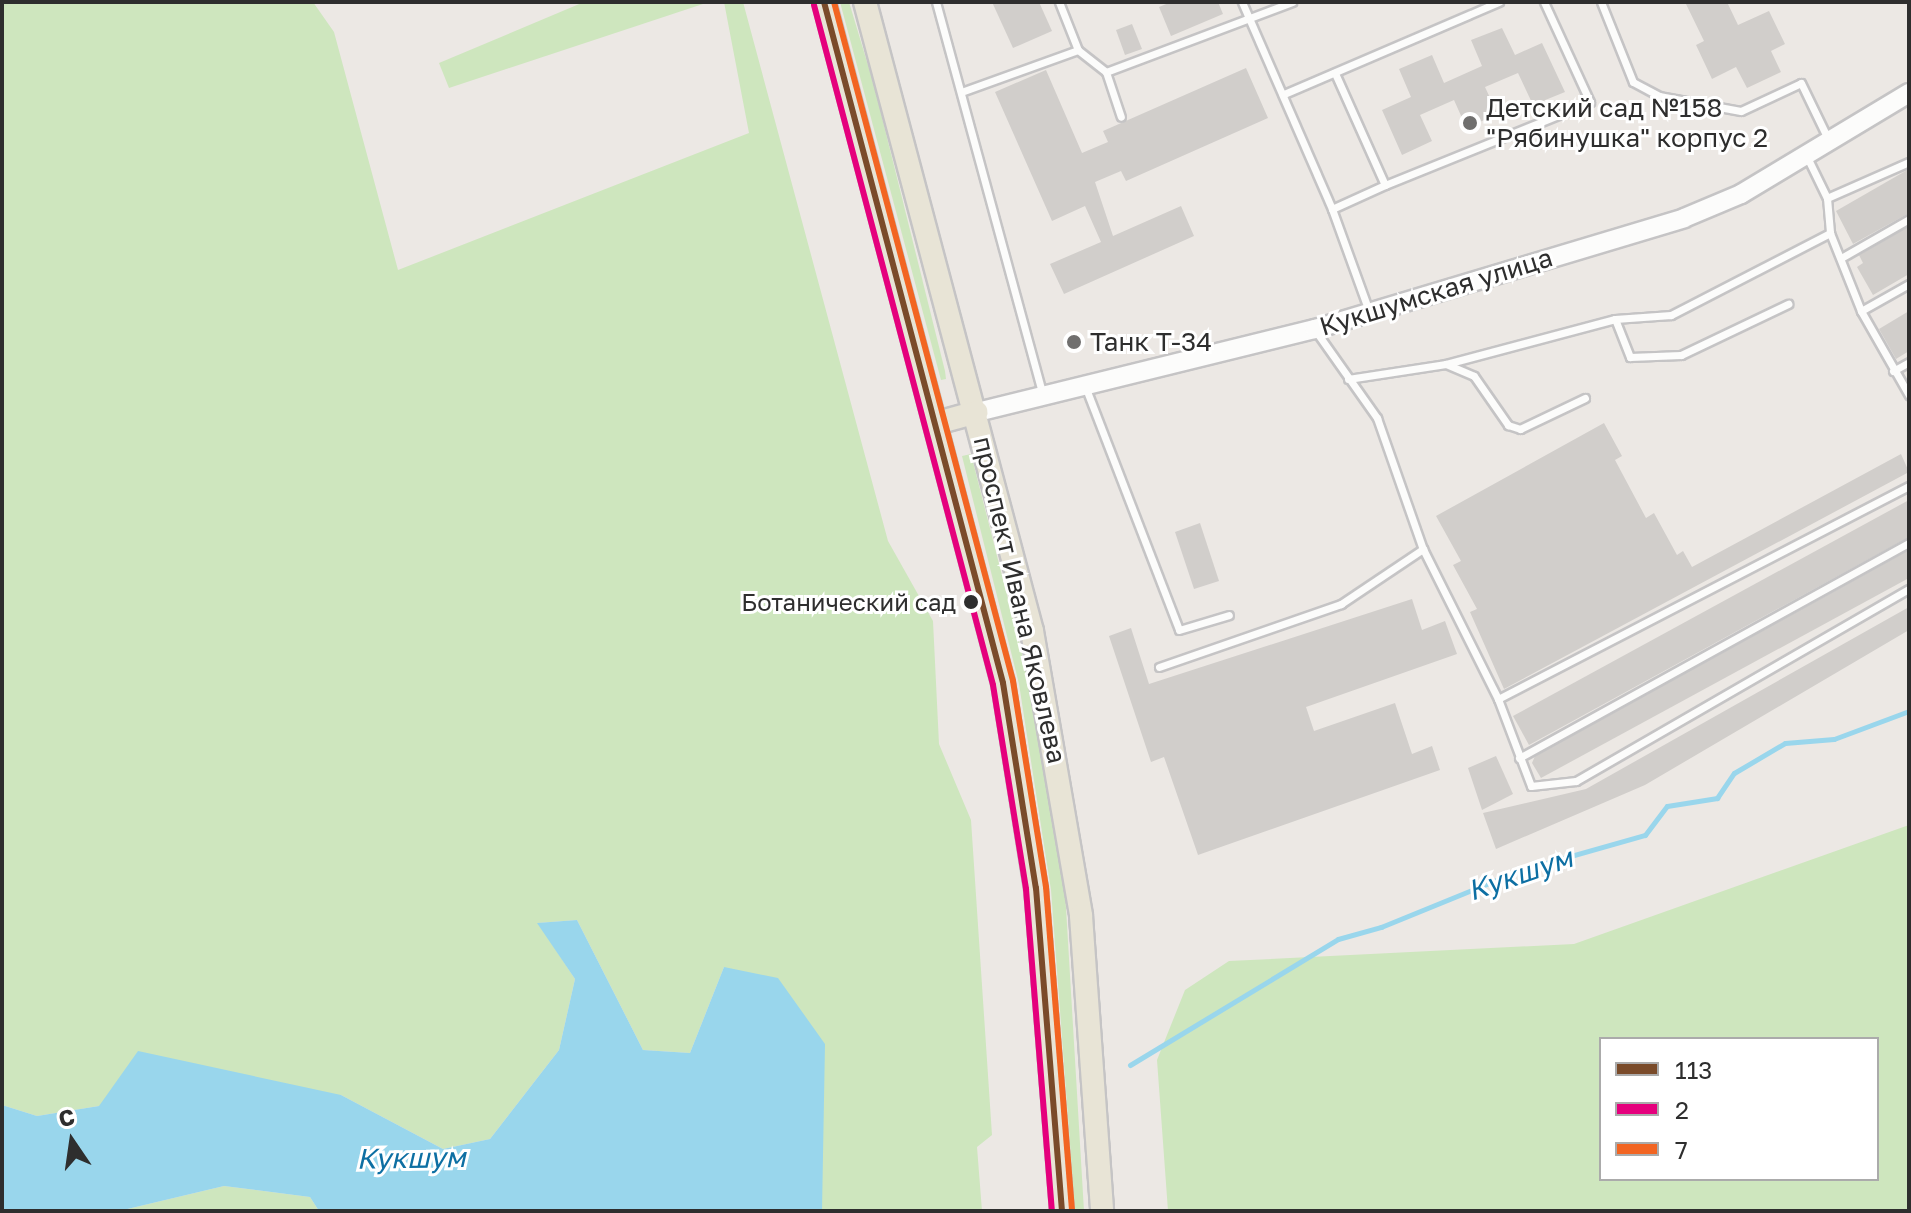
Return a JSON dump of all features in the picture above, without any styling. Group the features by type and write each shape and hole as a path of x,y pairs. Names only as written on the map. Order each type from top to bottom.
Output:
{"main road":[{"name":"проспект Ивана Яковлева","path":"824,2 984,601 1018,760 1036,888 1062,1211"},
{"name":"проспект Ивана Яковлева","path":"865,2 977,412 1032,631 1061,778 1081,916 1102,1211"},
{"name":"Кукшумская улица","path":"937,423 977,412"}],"street":[{"name":"Кукшумская улица","path":"977,412 1315,329 1684,218 1741,194 1909,93"}],"lane":[{"path":"936,2 964,91 1043,395"},
{"path":"1059,2 1078,50 1106,72 1121,117"},
{"path":"1242,2 1332,209 1369,313"},
{"path":"1106,72 1292,2"},
{"path":"1284,94 1499,2"},
{"path":"1332,209 1590,102 1544,2"},
{"path":"1601,2 1633,82 1659,96 1741,111 1801,83 1830,143"},
{"path":"964,91 1078,50"},
{"path":"1335,73 1385,185"},
{"path":"1807,157 1827,198 1830,233 1861,311 1909,395"},
{"path":"1827,198 1909,162"},
{"path":"1841,258 1909,219"},
{"path":"1348,379 1446,364 1615,319 1671,315 1830,233"},
{"path":"1861,311 1909,284"},
{"path":"1615,319 1630,357 1681,355 1788,304"},
{"path":"1315,329 1377,418 1423,549 1498,699 1531,786 1576,781 1909,589"},
{"path":"1893,371 1909,362"},
{"path":"1446,364 1474,376 1508,425 1520,429 1585,398"},
{"path":"1084,384 1179,630 1229,615"},
{"path":"1498,699 1909,486"},
{"path":"1519,758 1909,543"},
{"path":"1159,667 1341,604 1423,549"}],"green space":[{"path":"2,2 313,2 334,32 398,270 749,133 724,2 743,2 888,541 933,621 939,744 971,820 992,1135 977,1147 982,1211 822,1211 822,1150 724,967 690,1053 643,1050 577,920 538,923 575,979 559,1050 490,1139 443,1149 341,1095 99,1106 37,1116 2,1105"},
{"path":"584,2 709,2 449,88 439,63"},
{"path":"840,2 849,2 874,85 946,379 941,380"},
{"path":"971,454 1029,681 1065,891 1084,1211 1075,1211 1051,890 1019,684 962,456"},
{"path":"1909,825 1909,1211 1168,1211 1157,1060 1185,990 1229,961 1574,944"},
{"path":"224,1186 310,1197 319,1211 119,1211"}],"water":[{"path":"577,920 643,1050 690,1053 724,967 778,978 825,1044 822,1211 319,1211 310,1197 224,1186 119,1211 2,1211 2,1105 37,1116 99,1106 138,1051 341,1095 443,1149 490,1139 559,1050 575,979 537,923"}],"building":[{"path":"992,2 1039,2 1052,31 1013,48"},
{"path":"1171,2 1218,2 1223,14 1171,36 1159,7"},
{"path":"1685,2 1727,2 1738,25 1769,11 1785,44 1771,51 1781,72 1747,88 1736,67 1712,79 1696,45 1704,41"},
{"path":"1132,24 1142,49 1125,55 1116,30"},
{"path":"1502,28 1515,55 1542,43 1565,92 1533,105 1518,73 1485,87 1498,115 1466,127 1454,100 1420,115 1432,141 1402,155 1382,110 1411,97 1399,69 1432,55 1444,83 1482,66 1471,40"},
{"path":"1246,68 1268,118 1126,181 1121,171 1095,182 1113,236 1181,206 1194,236 1064,294 1050,264 1101,242 1085,206 1052,221 995,92 1046,70 1082,153 1108,142 1103,131"},
{"path":"1909,169 1909,213 1853,244 1836,211"},
{"path":"1909,226 1909,274 1873,295 1857,267 1863,263 1859,255"},
{"path":"1909,311 1909,351 1896,359 1879,329"},
{"path":"1604,423 1622,456 1615,460 1646,518 1654,513 1677,555 1683,551 1692,567 1901,454 1909,472 1504,689 1470,612 1477,609 1453,565 1461,561 1436,516"},
{"path":"1909,500 1909,537 1529,745 1513,716"},
{"path":"1200,523 1219,581 1194,589 1175,532"},
{"path":"1909,550 1909,578 1541,778 1532,763 1535,756"},
{"path":"1412,599 1422,630 1445,621 1457,654 1306,707 1314,731 1395,703 1412,754 1432,746 1440,770 1198,855 1164,757 1151,762 1109,636 1131,628 1149,684"},
{"path":"1909,607 1909,630 1645,785 1496,849 1483,813 1586,789"},
{"path":"1496,756 1513,794 1482,810 1468,768"}],"waterway":[{"name":"Кукшум","path":"1130,1065 1338,939 1381,927 1521,870 1645,835 1667,806 1717,798 1734,773 1785,743 1834,739 1909,711"}],"transit line":[{"name":"113","path":"824,2 1003,683 1036,888 1062,1211"},
{"name":"7","path":"834,2 1013,681 1046,887 1072,1210"},
{"name":"2","path":"814,5 993,685 1026,889 1052,1211"}],"place":[{"name":"Детский сад №158 \"Рябинушка\" корпус 2","path":"1470,123"},
{"name":"Танк Т-34","path":"1074,342"},
{"name":"Ботанический сад","path":"971,602"}]}
